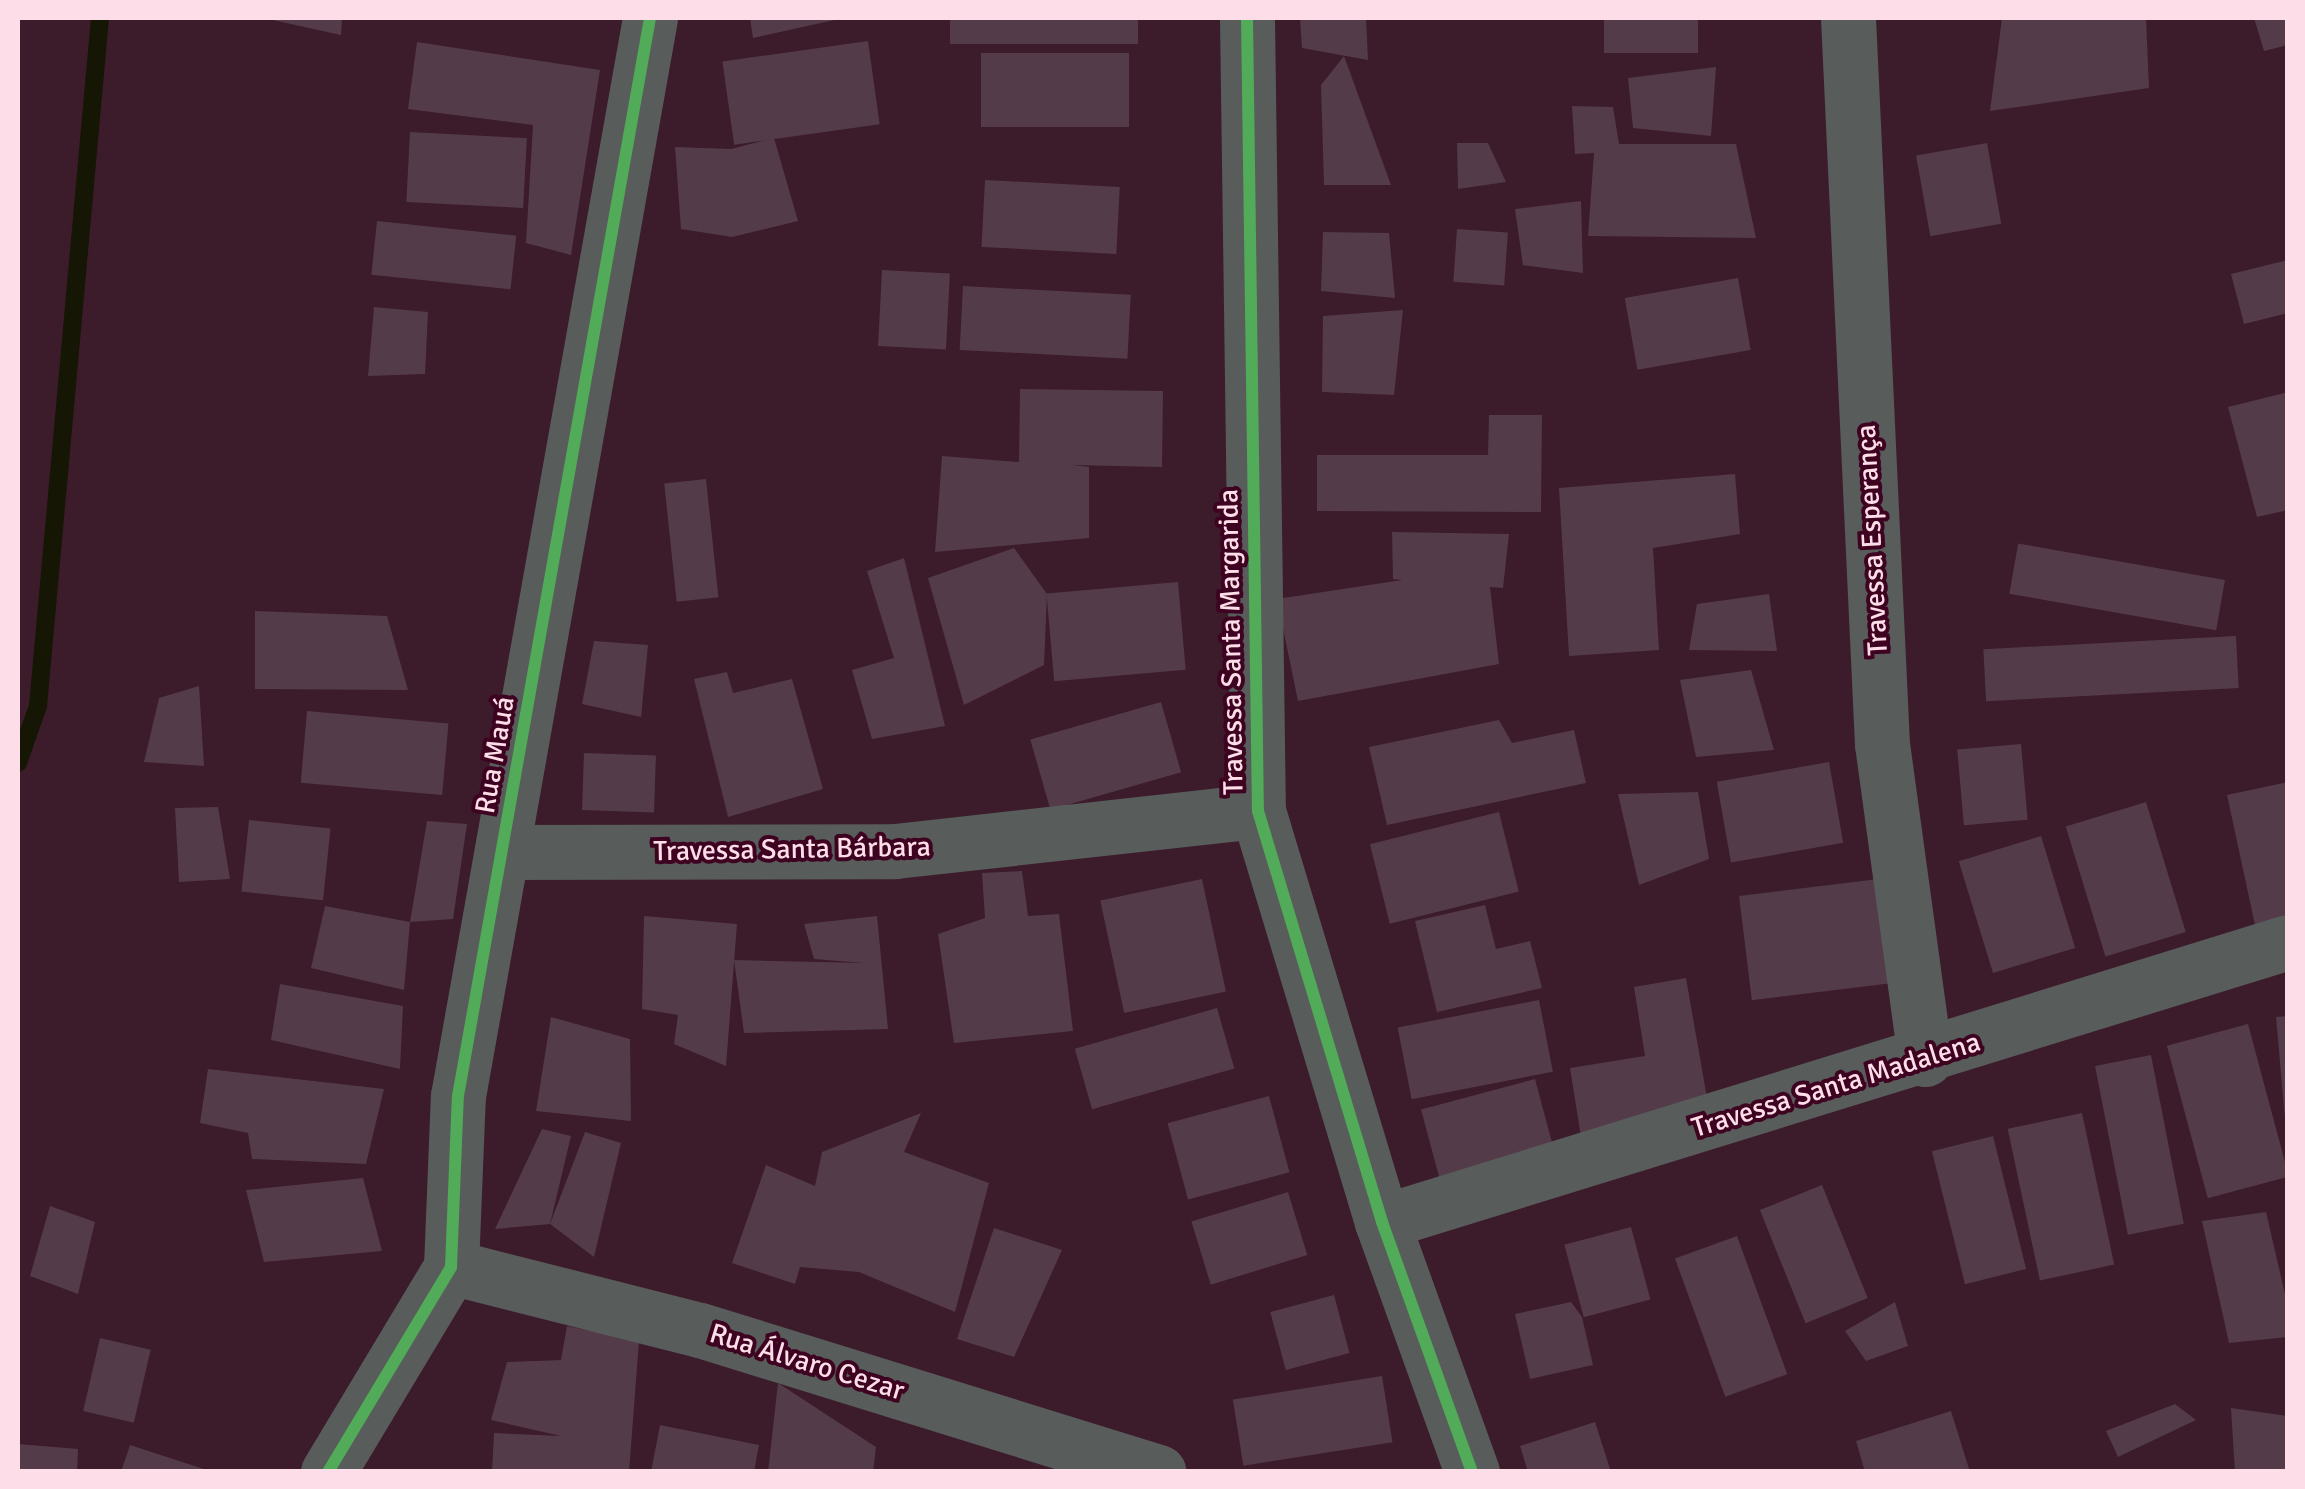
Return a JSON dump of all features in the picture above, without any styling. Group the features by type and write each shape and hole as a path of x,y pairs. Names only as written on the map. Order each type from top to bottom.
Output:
{"street":[{"name":"Rua Mauá","path":"328,1472 451,1267 458,1096 650,18"},
{"name":"Travessa Santa Margarida","path":"1247,18 1258,811 1382,1222 1472,1472"},
{"name":"Travessa Esperança","path":"1848,18 1882,744 1925,1059"},
{"name":"Travessa Santa Bárbara","path":"504,852 894,851 1258,811"},
{"name":"Travessa Santa Madalena","path":"1382,1222 1925,1059 2288,942"},
{"name":"Rua Álvaro Cezar","path":"451,1267 700,1330 1158,1472"}],"building":[{"path":"342,18 341,35 268,19"},
{"path":"750,18 839,18 839,19 753,38"},
{"path":"950,18 1138,18 1138,44 950,44"},
{"path":"1300,18 1366,18 1368,60 1302,48"},
{"path":"1604,18 1698,18 1698,53 1604,53"},
{"path":"2002,18 2146,18 2149,88 1990,111"},
{"path":"2254,18 2288,18 2288,45 2264,51"},
{"path":"868,41 880,124 734,145 722,61"},
{"path":"417,42 600,70 571,255 526,243 533,125 408,109"},
{"path":"981,53 1129,53 1129,127 981,127"},
{"path":"1344,56 1391,185 1324,185 1321,85"},
{"path":"1716,67 1711,136 1633,128 1628,78"},
{"path":"1572,106 1613,107 1619,144 1736,144 1756,238 1588,236 1594,153 1575,154"},
{"path":"410,132 527,138 523,208 406,202"},
{"path":"774,138 798,221 732,237 681,229 675,147 731,149"},
{"path":"1457,143 1488,143 1506,182 1458,189"},
{"path":"1987,143 2001,224 1930,236 1916,156"},
{"path":"985,180 1120,187 1116,254 981,247"},
{"path":"1581,201 1583,273 1523,265 1515,209"},
{"path":"377,221 516,236 511,289 371,275"},
{"path":"1457,229 1508,233 1504,285 1453,282"},
{"path":"1323,232 1389,233 1395,298 1321,291"},
{"path":"2288,260 2288,313 2244,324 2231,274"},
{"path":"882,270 950,274 946,349 878,346"},
{"path":"1738,278 1751,350 1637,370 1625,298"},
{"path":"963,286 1131,295 1127,359 960,350"},
{"path":"374,307 428,312 425,374 368,376"},
{"path":"1403,310 1394,395 1322,392 1323,316"},
{"path":"1020,389 1163,391 1162,467 1072,465 1089,467 1089,538 935,552 942,456 1019,462"},
{"path":"2288,392 2288,510 2257,517 2228,407"},
{"path":"1489,415 1542,415 1541,512 1317,511 1317,455 1488,455"},
{"path":"1735,474 1740,534 1653,548 1659,650 1569,656 1559,488"},
{"path":"706,479 718,597 677,602 664,483"},
{"path":"1392,532 1509,534 1503,588 1490,587 1499,664 1298,701 1277,599 1402,580 1393,579"},
{"path":"2018,544 2225,580 2216,630 2009,594"},
{"path":"1014,548 1047,594 1044,665 964,705 928,578"},
{"path":"904,558 945,726 872,739 852,670 894,658 867,571"},
{"path":"1178,582 1186,670 1054,681 1047,594"},
{"path":"1769,594 1777,651 1689,650 1697,604"},
{"path":"255,611 387,616 408,690 255,689"},
{"path":"2236,636 2239,688 1986,701 1983,649"},
{"path":"594,641 648,645 641,717 582,704"},
{"path":"1751,670 1774,750 1696,757 1680,680"},
{"path":"727,672 733,693 792,679 823,789 728,817 694,679"},
{"path":"199,686 204,766 144,762 159,698"},
{"path":"1161,702 1181,772 1050,810 1030,739"},
{"path":"307,711 448,723 442,795 301,783"},
{"path":"1499,720 1512,743 1574,730 1586,783 1387,825 1369,747"},
{"path":"2021,744 2028,820 1964,825 1957,750"},
{"path":"584,753 656,756 654,812 582,810"},
{"path":"1829,762 1843,843 1731,863 1717,782"},
{"path":"2288,782 2288,919 2255,925 2227,795"},
{"path":"1698,792 1709,859 1639,885 1618,794"},
{"path":"2146,802 2186,932 2105,957 2066,827"},
{"path":"218,807 230,879 179,882 175,808"},
{"path":"1499,812 1519,892 1390,924 1370,844"},
{"path":"249,820 331,829 323,900 241,892"},
{"path":"427,821 467,824 453,919 410,922"},
{"path":"2041,836 2075,948 1993,973 1959,861"},
{"path":"1022,871 1028,916 1059,914 1073,1031 954,1043 938,934 985,918 982,873"},
{"path":"1202,879 1226,991 1124,1013 1100,901"},
{"path":"1878,879 1891,983 1752,1000 1739,896"},
{"path":"1485,905 1496,949 1530,941 1542,988 1437,1012 1415,921"},
{"path":"325,906 410,922 404,990 311,968"},
{"path":"644,916 737,924 726,1066 674,1044 678,1015 642,1009"},
{"path":"877,916 888,1029 744,1033 734,960 864,963 814,959 804,924"},
{"path":"1686,978 1710,1115 1581,1137 1570,1068 1645,1056 1634,987"},
{"path":"280,984 403,1006 400,1069 271,1040"},
{"path":"1539,1000 1553,1072 1412,1099 1398,1027"},
{"path":"1217,1008 1234,1069 1092,1109 1075,1049"},
{"path":"2288,1016 2288,1119 2285,1119 2276,1017"},
{"path":"551,1017 630,1039 631,1121 536,1111"},
{"path":"2248,1024 2288,1177 2208,1198 2167,1046"},
{"path":"2151,1055 2184,1224 2128,1235 2095,1066"},
{"path":"208,1069 384,1089 366,1164 252,1159 248,1133 200,1123"},
{"path":"1535,1079 1556,1158 1442,1189 1421,1110"},
{"path":"1269,1096 1289,1172 1188,1199 1168,1123"},
{"path":"921,1113 904,1152 989,1183 955,1312 859,1272 800,1267 795,1284 732,1263 766,1165 815,1186 822,1152"},
{"path":"2082,1113 2114,1265 2040,1280 2008,1129"},
{"path":"542,1129 571,1136 550,1224 495,1229"},
{"path":"585,1132 621,1143 594,1257 550,1224"},
{"path":"1993,1136 2026,1269 1965,1284 1932,1151"},
{"path":"363,1178 382,1251 264,1262 246,1190"},
{"path":"1822,1185 1868,1298 1806,1323 1760,1210"},
{"path":"1288,1192 1307,1255 1211,1285 1191,1222"},
{"path":"50,1206 95,1222 78,1294 30,1276"},
{"path":"2266,1212 2288,1307 2288,1337 2229,1343 2202,1221"},
{"path":"1631,1227 1650,1299 1584,1317 1564,1245"},
{"path":"994,1228 1062,1250 1014,1357 957,1339"},
{"path":"1737,1236 1787,1374 1725,1397 1675,1259"},
{"path":"1334,1295 1350,1353 1286,1370 1270,1312"},
{"path":"1571,1302 1582,1317 1593,1365 1530,1379 1515,1314"},
{"path":"1895,1302 1908,1346 1866,1361 1845,1331"},
{"path":"567,1326 639,1341 629,1472 492,1472 494,1433 561,1436 491,1420 507,1362 561,1360"},
{"path":"100,1338 151,1350 134,1423 83,1411"},
{"path":"1382,1376 1392,1442 1243,1466 1233,1400"},
{"path":"778,1383 876,1447 873,1472 768,1472"},
{"path":"2175,1404 2196,1420 2118,1457 2106,1431"},
{"path":"2231,1408 2288,1416 2288,1472 2235,1472"},
{"path":"1951,1411 1970,1472 1865,1472 1856,1441"},
{"path":"1595,1422 1611,1472 1528,1472 1520,1446"},
{"path":"660,1425 759,1445 754,1472 651,1472"},
{"path":"18,1444 78,1449 77,1472 18,1472"},
{"path":"130,1445 210,1471 210,1472 121,1472"}],"waterway":[{"path":"18,763 38,706 100,18"}],"cycle path":[{"path":"328,1472 451,1267 458,1096 650,18"},
{"path":"1247,18 1258,811 1382,1222 1472,1472"}]}
